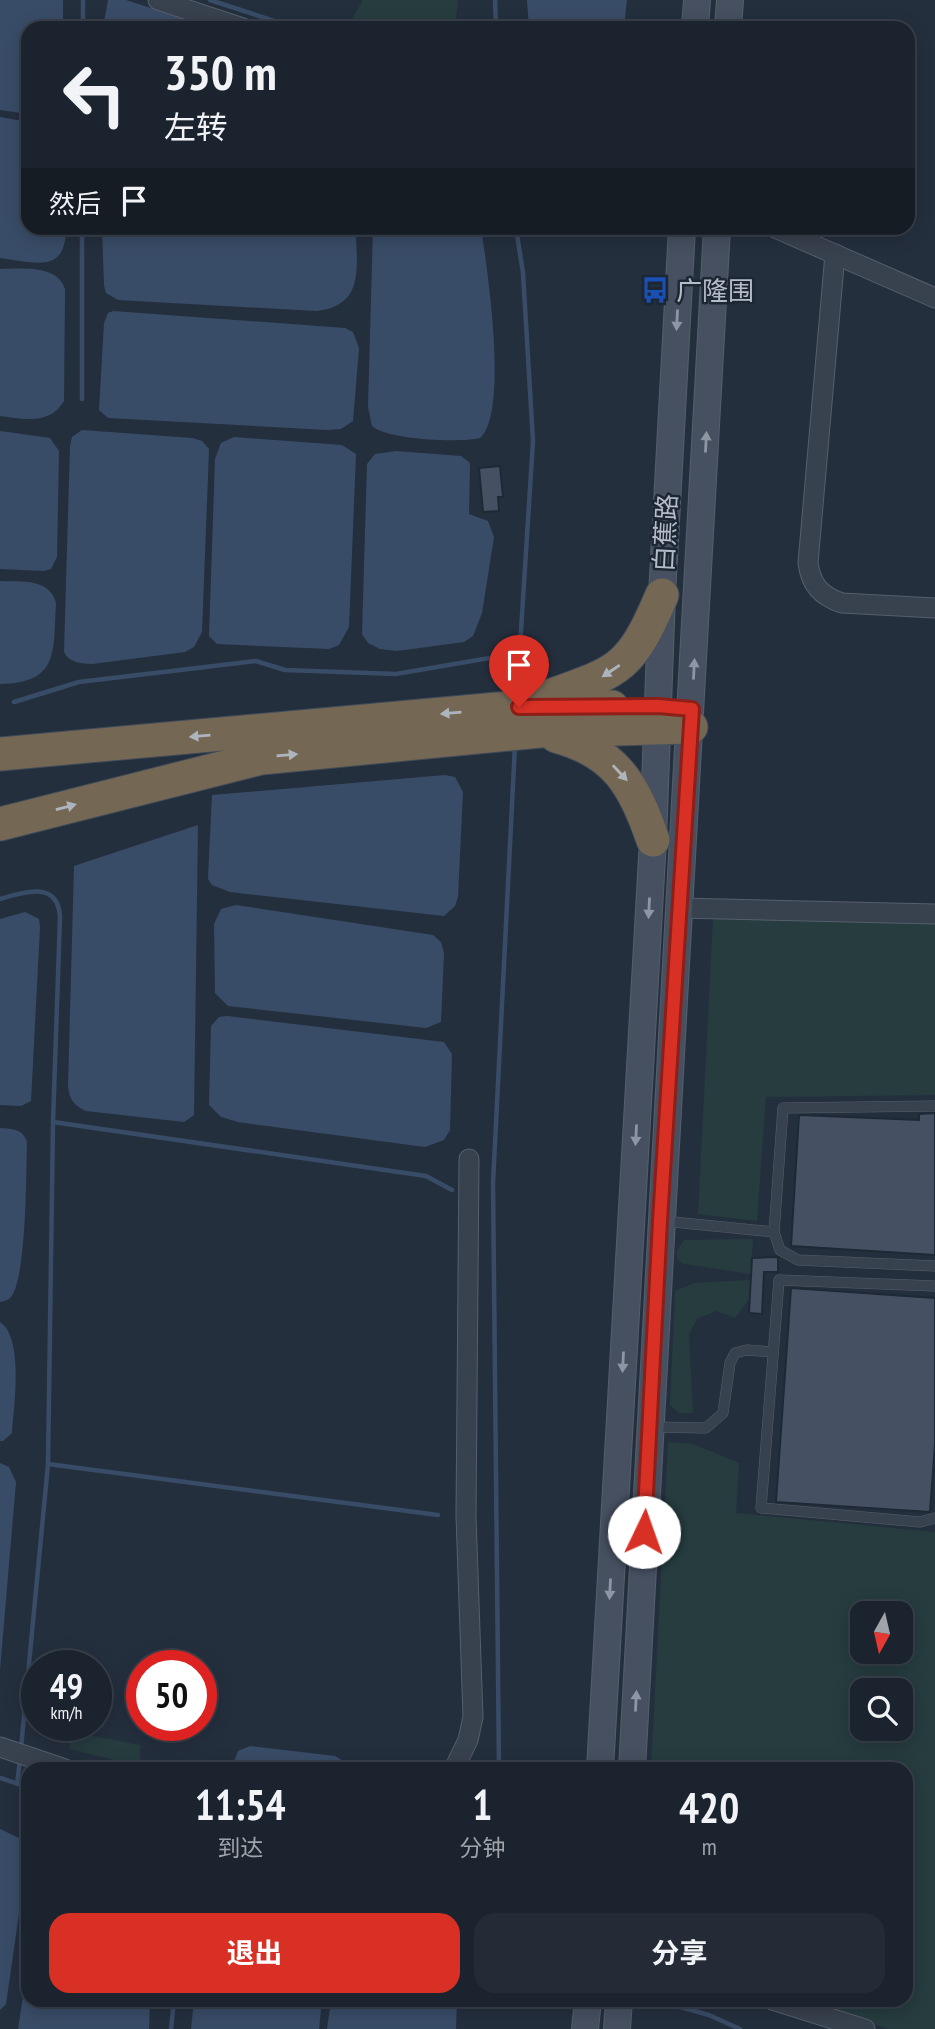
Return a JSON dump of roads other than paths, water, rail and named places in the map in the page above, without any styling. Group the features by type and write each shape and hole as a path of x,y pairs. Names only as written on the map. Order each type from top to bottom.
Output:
{"highway":[{"path":"0,824 261,758 530,719 606,676 626,660 643,638 662,595"},
{"path":"0,754 530,719 657,716 691,718"},
{"path":"530,719 600,754 625,776 640,802 653,840"}],"main road":[{"path":"696,21 697,0"},
{"path":"728,21 730,0"},
{"name":"白蕉路","path":"600,1762 653,840 662,595 682,235"},
{"path":"632,1762 660,1221 681,908 717,235"},
{"path":"585,2029 587,2007"},
{"path":"617,2029 619,2007"}],"street":[{"path":"158,0 222,21"},
{"path":"791,235 935,299"},
{"path":"835,254 808,563 810,577 817,589 842,603 935,608"},
{"path":"681,908 935,914"},
{"path":"457,1762 468,1740 473,1717 466,1516 469,1159"},
{"path":"0,1747 44,1762"},
{"path":"794,2007 865,2029"}],"lane":[{"path":"935,1106 783,1108 774,1232 780,1250 798,1260 935,1266"},
{"path":"660,1221 774,1232"},
{"path":"935,1286 779,1280 761,1508 920,1522 935,1518"},
{"path":"649,1427 706,1428 723,1413 730,1363 735,1353 747,1350 773,1352"}],"water":[{"path":"0,0 63,0 63,21 21,21 21,113 0,110"},
{"path":"108,0 126,0 190,21 104,21"},
{"path":"527,0 627,0 625,21 528,21"},
{"path":"0,117 21,121 21,235 66,235 60,253 46,262 0,258"},
{"path":"102,235 356,235 357,269 351,292 344,301 317,311 118,300 106,293"},
{"path":"373,235 482,235 491,305 495,370 489,423 480,438 424,439 380,431 372,426 368,407"},
{"path":"0,269 46,272 61,281 65,289 64,401 52,414 44,417 28,419 0,416"},
{"path":"113,311 345,328 353,332 359,348 353,421 341,429 327,430 108,418 99,410 104,323 108,313"},
{"path":"82,430 192,438 202,441 209,449 202,632 194,647 185,652 92,664 72,660 64,652 70,446 72,437"},
{"path":"0,431 50,438 59,451 57,557 51,569 0,569"},
{"path":"234,437 342,445 356,454 349,627 339,645 329,649 217,644 209,636 215,459 221,443"},
{"path":"396,451 461,456 470,463 469,514 488,521 494,537 482,613 473,636 464,642 397,651 380,649 368,643 362,634 367,464 375,454"},
{"path":"0,581 41,585 53,595 56,603 53,649 43,671 34,678 0,684"},
{"path":"445,775 455,777 463,792 458,897 455,906 444,916 230,892 212,885 208,879 212,795"},
{"path":"198,825 194,1115 184,1122 86,1111 73,1102 68,1086 74,866"},
{"path":"236,905 433,935 441,942 444,953 441,1022 426,1028 228,1006 215,993 214,924 221,909"},
{"path":"25,912 39,919 40,927 31,1101 21,1106 0,1105 0,919"},
{"path":"219,1017 444,1042 452,1054 450,1130 444,1140 425,1147 238,1122 221,1117 209,1105 211,1026"},
{"path":"0,1128 20,1132 27,1142 20,1271 16,1288 10,1298 0,1302"},
{"path":"0,1322 12,1342 16,1374 12,1433 3,1441 0,1441"},
{"path":"0,1463 9,1467 16,1482 0,1670"},
{"path":"250,1746 335,1756 344,1762 234,1762 238,1751"},
{"path":"0,1829 21,1839 21,1900 6,2004 0,2010"},
{"path":"21,2007 150,2007 149,2029 18,2029"},
{"path":"193,2007 321,2007 319,2029 191,2029"},
{"path":"330,2007 457,2007 456,2029 327,2029"}],"waterway":[{"path":"83,0 83,21"},
{"path":"210,0 274,21"},
{"path":"495,0 496,21"},
{"path":"82,235 82,399"},
{"path":"517,235 523,273 533,441 517,694"},
{"path":"14,702 79,682 256,661 285,670 396,674 519,653"},
{"path":"499,1762 493,1183 515,745"},
{"path":"0,899 29,892 46,893 58,905 60,917 53,1122 48,1464 21,1748"},
{"path":"53,1122 426,1176 452,1190"},
{"path":"48,1464 438,1515"},
{"path":"17,1784 20,1760"},
{"path":"0,1778 21,1785"},
{"path":"171,2029 173,2007"},
{"path":"681,2007 709,2015 740,2029"}],"place":[{"name":"广隆围","path":"655,290"}]}
